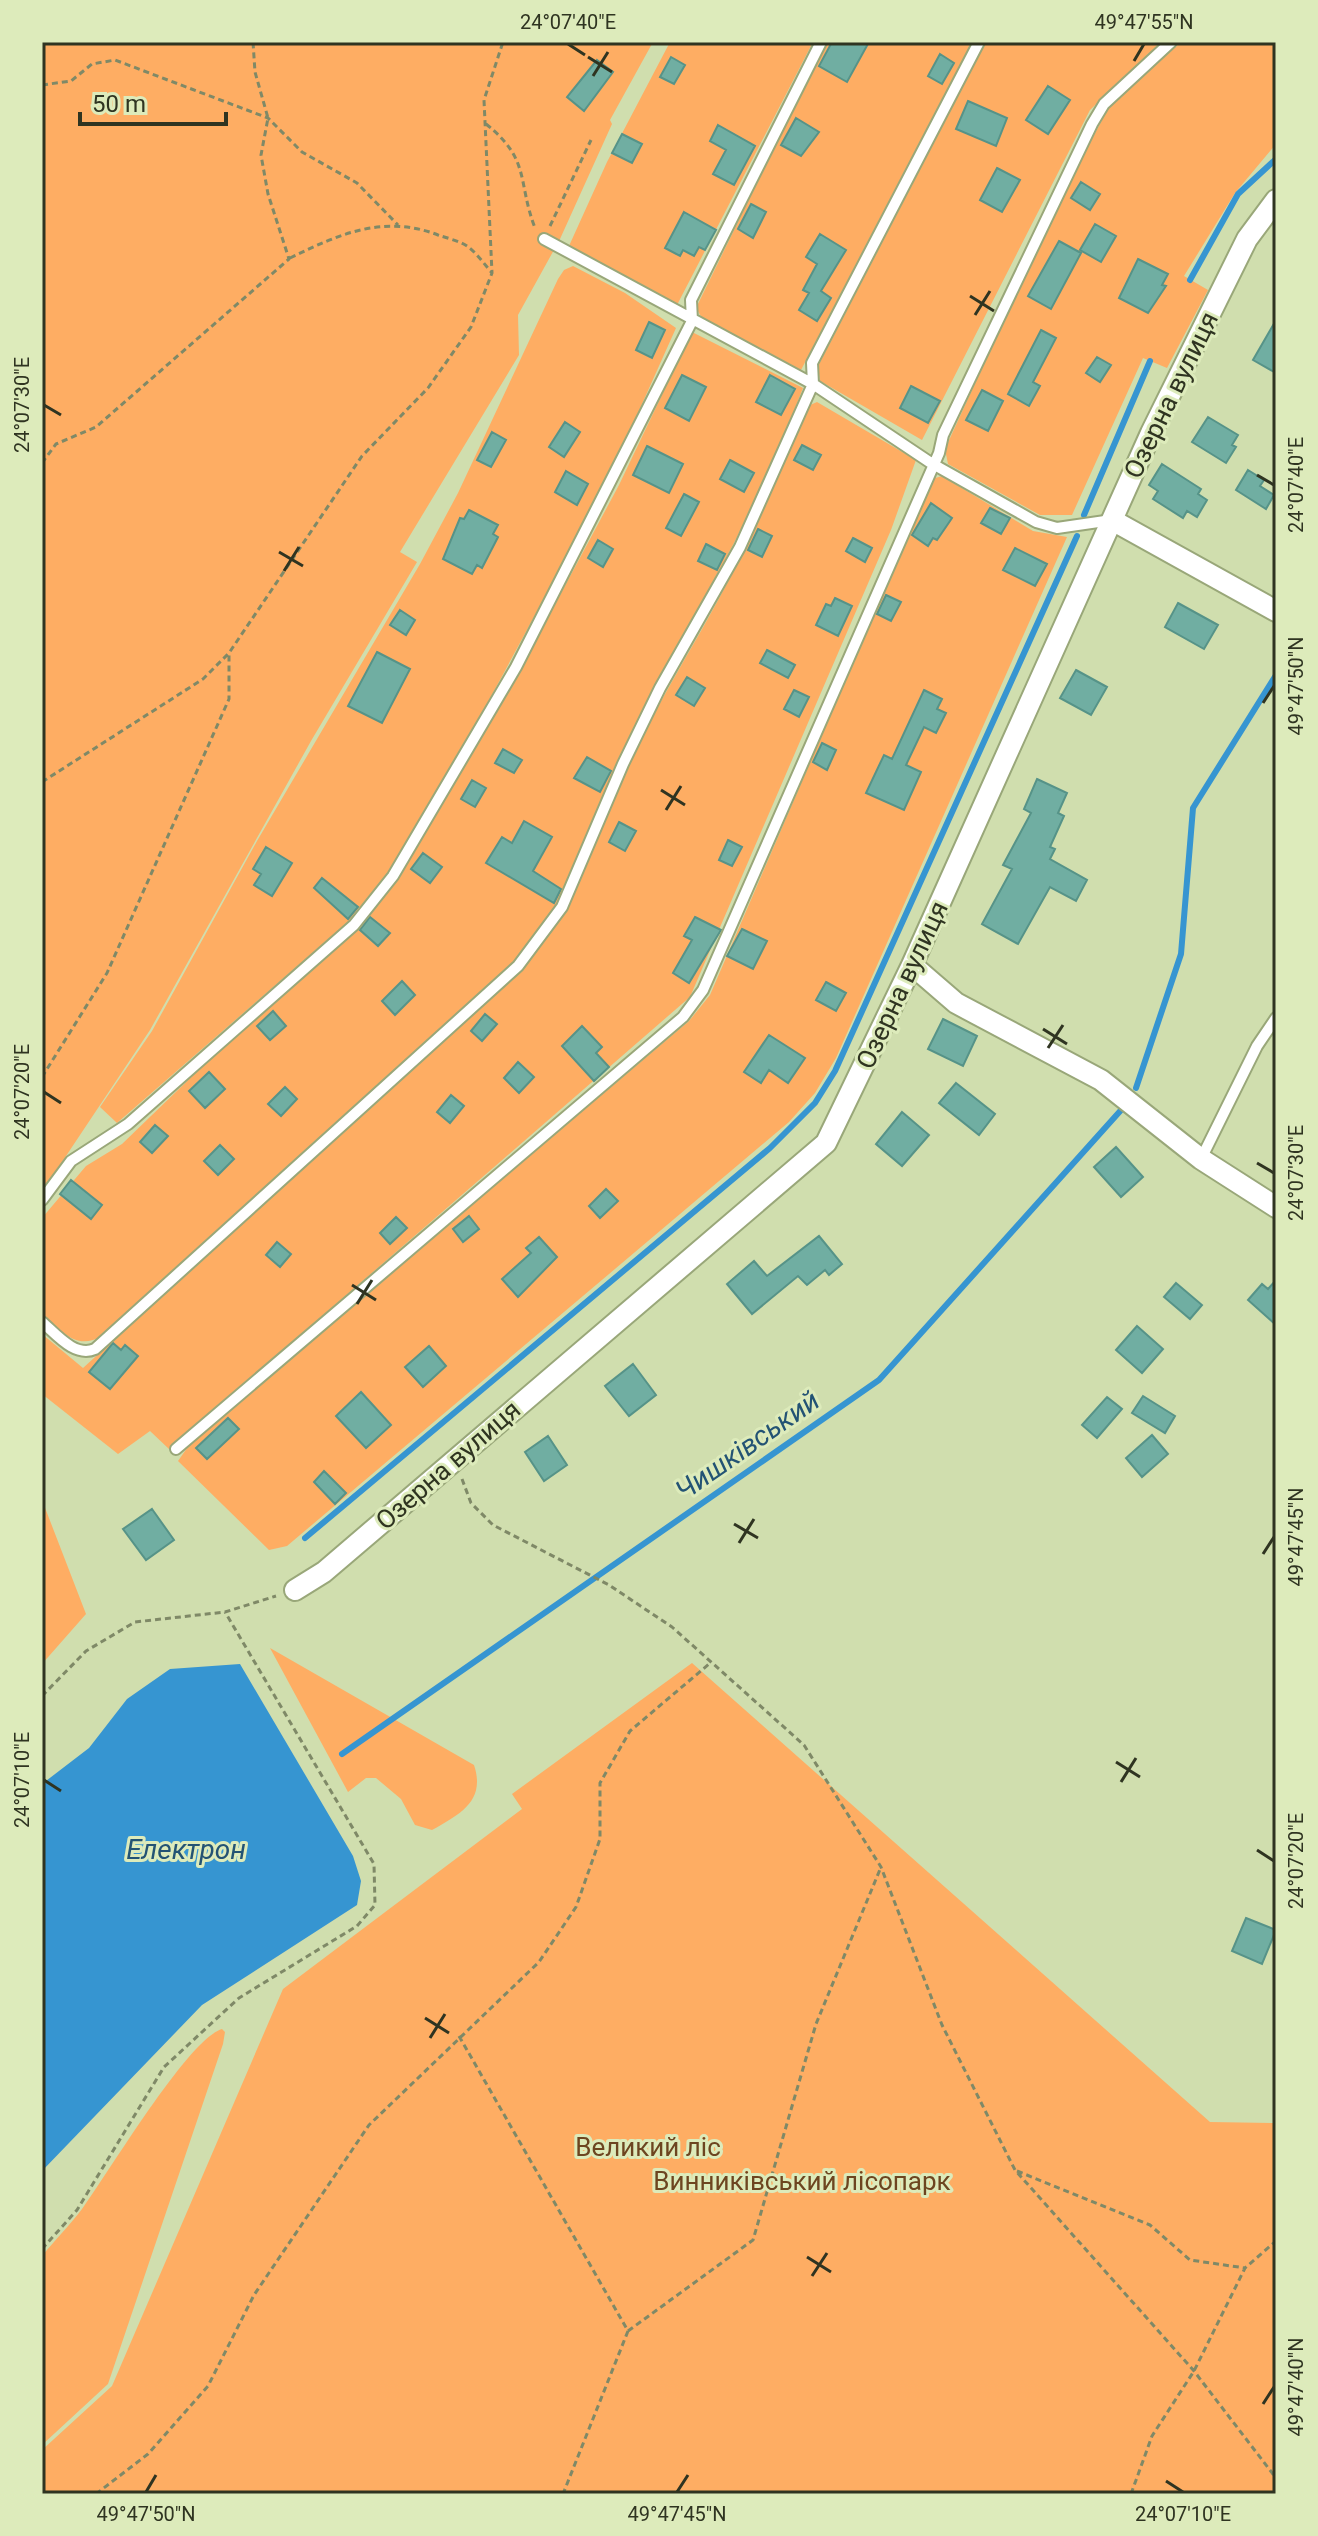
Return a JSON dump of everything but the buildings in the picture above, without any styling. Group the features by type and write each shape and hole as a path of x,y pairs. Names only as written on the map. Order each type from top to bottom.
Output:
{"street":[{"name":"Озерна вулиця","path":"295,1590 324,1572 826,1143 912,965 1112,520 1247,239 1276,200"},
{"path":"1112,520 1276,611"},
{"path":"912,965 956,1003 1101,1080 1201,1159 1276,1207"}],"lane":[{"path":"42,1200 71,1161 128,1124 354,925 393,876 516,667 692,321 691,300 821,42"},
{"path":"42,1322 75,1349 89,1352 95,1349 518,966 541,939 562,907 660,688 740,547 813,384 812,363 979,42"},
{"path":"176,1449 683,1017 703,990 931,463 1092,124 1104,104 1171,42"},
{"path":"544,239 813,384 931,463 1036,522 1057,528 1112,520"},
{"path":"1201,1159 1257,1046 1276,1018"}],"path":[{"path":"253,42 255,72 268,118 261,155 268,194 289,259"},
{"path":"42,782 203,679 229,653 362,456 428,388 471,327 492,273 484,100 503,42"},
{"path":"42,85 71,81 92,64 115,60 268,118 302,152 357,183 398,225"},
{"path":"485,123 508,142 518,158 526,204 535,230 544,239 591,140"},
{"path":"42,463 56,444 96,427 289,259 338,234 368,226 398,225 467,246 492,273"},
{"path":"42,1077 107,973 229,699 229,653"},
{"path":"459,1454 462,1481 471,1503 493,1525 609,1585 672,1627 709,1664 756,1700 804,1745 881,1867 942,2025 1015,2170 1194,2371 1276,2478"},
{"path":"42,1696 86,1651 135,1622 225,1612 295,1590"},
{"path":"42,2249 77,2210 164,2067 239,1998 357,1926 375,1905 374,1864 225,1612"},
{"path":"96,2494 148,2454 208,2386 254,2295 369,2125 539,1962 576,1907 600,1839 600,1783 630,1731 709,1664"},
{"path":"563,2494 628,2331 753,2240 816,2024 881,1867"},
{"path":"459,2036 628,2331"},
{"path":"1015,2170 1150,2225 1190,2260 1245,2268"},
{"path":"1131,2494 1152,2436 1194,2371 1245,2268 1276,2241"}],"green space":[{"path":"42,42 534,42 537,45 537,42 653,42 610,120 612,124 560,239 518,315 519,355 400,552 417,562 311,741 150,1030 42,1192"},
{"path":"670,42 813,42 677,305 569,246 607,162"},
{"path":"826,42 972,42 801,370 702,318 696,308"},
{"path":"986,42 1161,42 1090,110 922,440 820,381 818,366"},
{"path":"1181,42 1276,42 1276,144 1235,193 1184,276 1208,290 1167,368 1143,358 1072,515 1040,515 948,464 945,449 1058,202 1109,107"},
{"path":"573,266 625,293 676,328 608,480 487,704 390,870 348,922 117,1123 100,1107 152,1031 257,841 420,564 458,493 558,279 564,270"},
{"path":"692,332 803,388 771,469 655,687 557,905 514,963 102,1336 85,1341 70,1337 42,1316 42,1218 86,1166 122,1144 239,1031 352,933 400,877 545,623 619,485"},
{"path":"817,402 916,460 891,530 690,997 169,1449 150,1431 118,1454 42,1394 42,1334 83,1368 523,967 570,897 626,769 730,578 808,406"},
{"path":"942,476 1033,531 1067,537 836,1058 815,1093 789,1122 287,1546 269,1550 178,1461 192,1441 689,1021 710,995 932,479"},
{"path":"42,1500 86,1614 42,1664"},
{"path":"270,1648 474,1765 476,1788 468,1805 432,1830 415,1825 401,1799 376,1778 366,1778 348,1792"},
{"name":"Великий ліс","path":"692,1663 1210,2122 1276,2123 1276,2494 42,2494 42,2450 112,2386 283,1989 522,1809 512,1794"},
{"path":"222,2029 225,2032 223,2044 108,2384 42,2445 42,2256 82,2209 189,2056 207,2038"}],"water":[{"name":"Електрон","path":"240,1664 353,1856 361,1881 357,1905 202,2005 42,2171 42,1784 89,1748 127,1699 170,1669"}],"waterway":[{"path":"1190,280 1238,194 1276,159"},
{"path":"1084,515 1150,361"},
{"path":"305,1538 770,1148 815,1103 835,1071 1077,536"},
{"name":"Чишківський","path":"1136,1088 1181,954 1193,808 1276,675"},
{"name":"Чишківський","path":"342,1754 879,1380 1122,1109"}],"park label":[{"name":"Винниківський лісопарк","path":"802,2181"}]}
